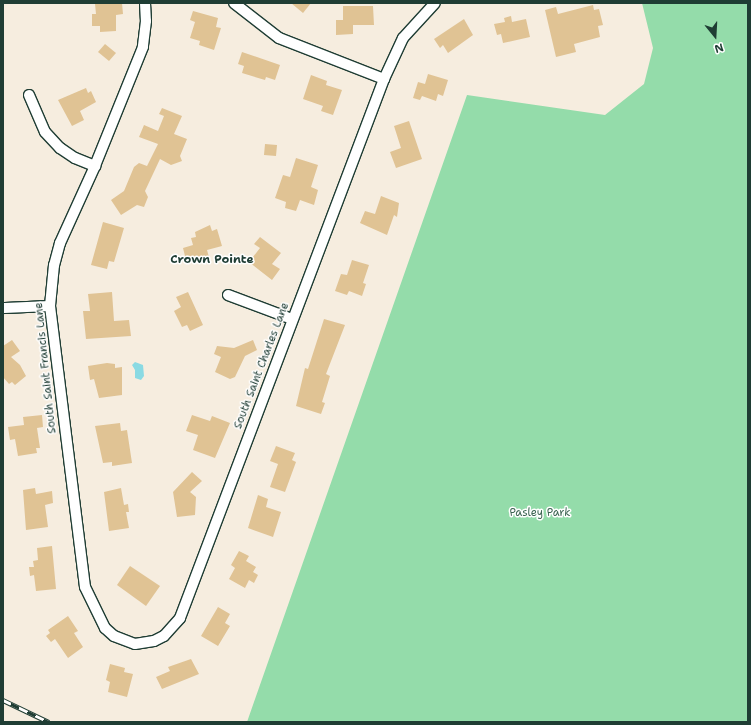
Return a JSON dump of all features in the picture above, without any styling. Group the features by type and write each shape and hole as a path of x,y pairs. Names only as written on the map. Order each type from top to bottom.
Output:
{"street":[{"name":"South Saint Francis Lane","path":"143,644 125,641 104,628 85,587 50,306 54,265 60,243 95,166 143,47 146,21 145,3"},
{"path":"234,3 279,38 384,79"},
{"name":"South Saint Charles Lane","path":"143,644 164,636 180,618 384,79 403,38 435,3"},
{"path":"29,95 45,132 60,148 75,158 95,166"},
{"path":"228,295 292,319"},
{"path":"3,308 50,306"}],"green space":[{"name":"Pasley Park","path":"642,3 748,3 748,722 247,722 467,95 605,115 644,84 653,48"}],"water":[{"path":"135,362 143,365 144,376 141,380 135,378 135,370 132,365"}],"building":[{"path":"122,3 123,14 116,15 116,31 100,32 100,26 92,26 92,14 96,14 95,4"},
{"path":"291,3 311,3 303,13"},
{"path":"593,5 594,10 599,9 603,25 598,26 600,37 574,44 576,52 556,57 545,10 556,7 558,14"},
{"path":"343,6 373,6 374,25 353,25 353,34 336,35 336,20 343,20"},
{"path":"193,11 218,18 216,27 221,28 214,50 199,45 200,41 190,38 195,22 190,20"},
{"path":"511,16 512,22 526,19 530,37 503,43 501,34 497,35 494,24 505,22 504,18"},
{"path":"464,19 473,35 448,53 443,45 440,48 434,39"},
{"path":"105,44 116,53 109,61 98,52"},
{"path":"242,52 280,65 275,80 266,77 265,80 242,73 244,66 238,64"},
{"path":"428,74 448,80 443,96 438,94 436,101 422,96 420,100 413,98 418,82 425,84"},
{"path":"311,75 327,81 326,85 342,90 333,115 321,111 323,106 303,99"},
{"path":"86,88 88,93 91,91 96,102 80,111 84,120 72,126 58,100"},
{"path":"162,108 182,116 174,134 187,139 180,156 182,161 171,165 160,159 145,191 148,197 144,207 137,205 121,215 111,200 124,191 134,167 139,163 147,166 158,144 139,137 144,125 158,131 164,116 159,114"},
{"path":"409,121 422,159 396,168 390,152 401,148 394,126"},
{"path":"265,144 277,145 276,156 264,155"},
{"path":"296,158 318,165 311,187 318,190 314,205 300,200 296,211 285,208 286,202 275,198 283,175 290,177"},
{"path":"381,196 399,203 397,217 394,215 387,235 360,223 365,211 375,214"},
{"path":"103,222 124,228 114,262 109,261 107,269 91,265"},
{"path":"210,225 212,231 217,229 222,246 207,250 210,261 198,264 196,257 186,260 183,248 193,245 191,238 196,237 195,232"},
{"path":"260,237 281,253 272,264 280,269 272,280 249,262 260,248 254,244"},
{"path":"352,260 369,265 363,283 366,284 362,296 349,291 347,295 335,291 341,274 347,275"},
{"path":"112,292 114,321 129,320 131,336 86,339 83,311 90,311 88,294"},
{"path":"188,292 203,325 190,331 187,325 182,327 174,311 181,307 176,297"},
{"path":"324,319 345,325 326,374 330,376 322,402 325,403 321,414 296,406 305,368 308,369"},
{"path":"12,340 20,351 11,357 20,365 26,376 15,385 12,382 9,384 3,377 3,346"},
{"path":"253,340 257,350 245,356 235,377 230,379 215,372 221,357 214,354 217,346 234,348"},
{"path":"107,363 115,364 115,368 122,367 122,395 99,398 94,379 90,380 88,366"},
{"path":"42,415 43,427 37,428 40,448 36,448 37,453 18,456 15,439 10,440 8,427 24,425 23,417"},
{"path":"192,415 210,421 212,416 230,423 215,458 193,450 198,435 186,431"},
{"path":"120,423 121,431 127,430 132,463 112,466 112,462 103,463 95,426"},
{"path":"276,446 295,453 292,460 296,462 285,492 270,487 278,464 270,461"},
{"path":"192,472 202,481 190,492 196,497 195,515 177,517 173,492"},
{"path":"35,488 36,494 52,491 53,503 45,505 48,527 26,530 23,490"},
{"path":"121,488 124,505 128,504 129,512 126,512 129,528 109,531 104,492"},
{"path":"258,495 268,499 266,507 281,512 273,537 248,528"},
{"path":"52,546 56,589 36,591 34,575 30,576 29,567 34,567 33,561 38,560 37,548"},
{"path":"239,551 249,556 246,561 256,567 253,572 258,575 254,583 249,580 245,588 229,579 235,568 231,565"},
{"path":"130,566 160,586 146,606 117,585"},
{"path":"218,607 230,614 225,623 230,626 218,646 201,636"},
{"path":"68,616 78,631 74,633 83,647 68,658 55,639 51,642 46,636 50,633 48,630"},
{"path":"191,659 199,674 162,689 156,677 170,671 168,667"},
{"path":"110,664 125,668 124,672 133,674 127,697 108,692 110,682 106,680"}],"railway":[{"path":"3,700 49,722"}],"district":[{"name":"Crown Pointe","path":"212,260"}]}
